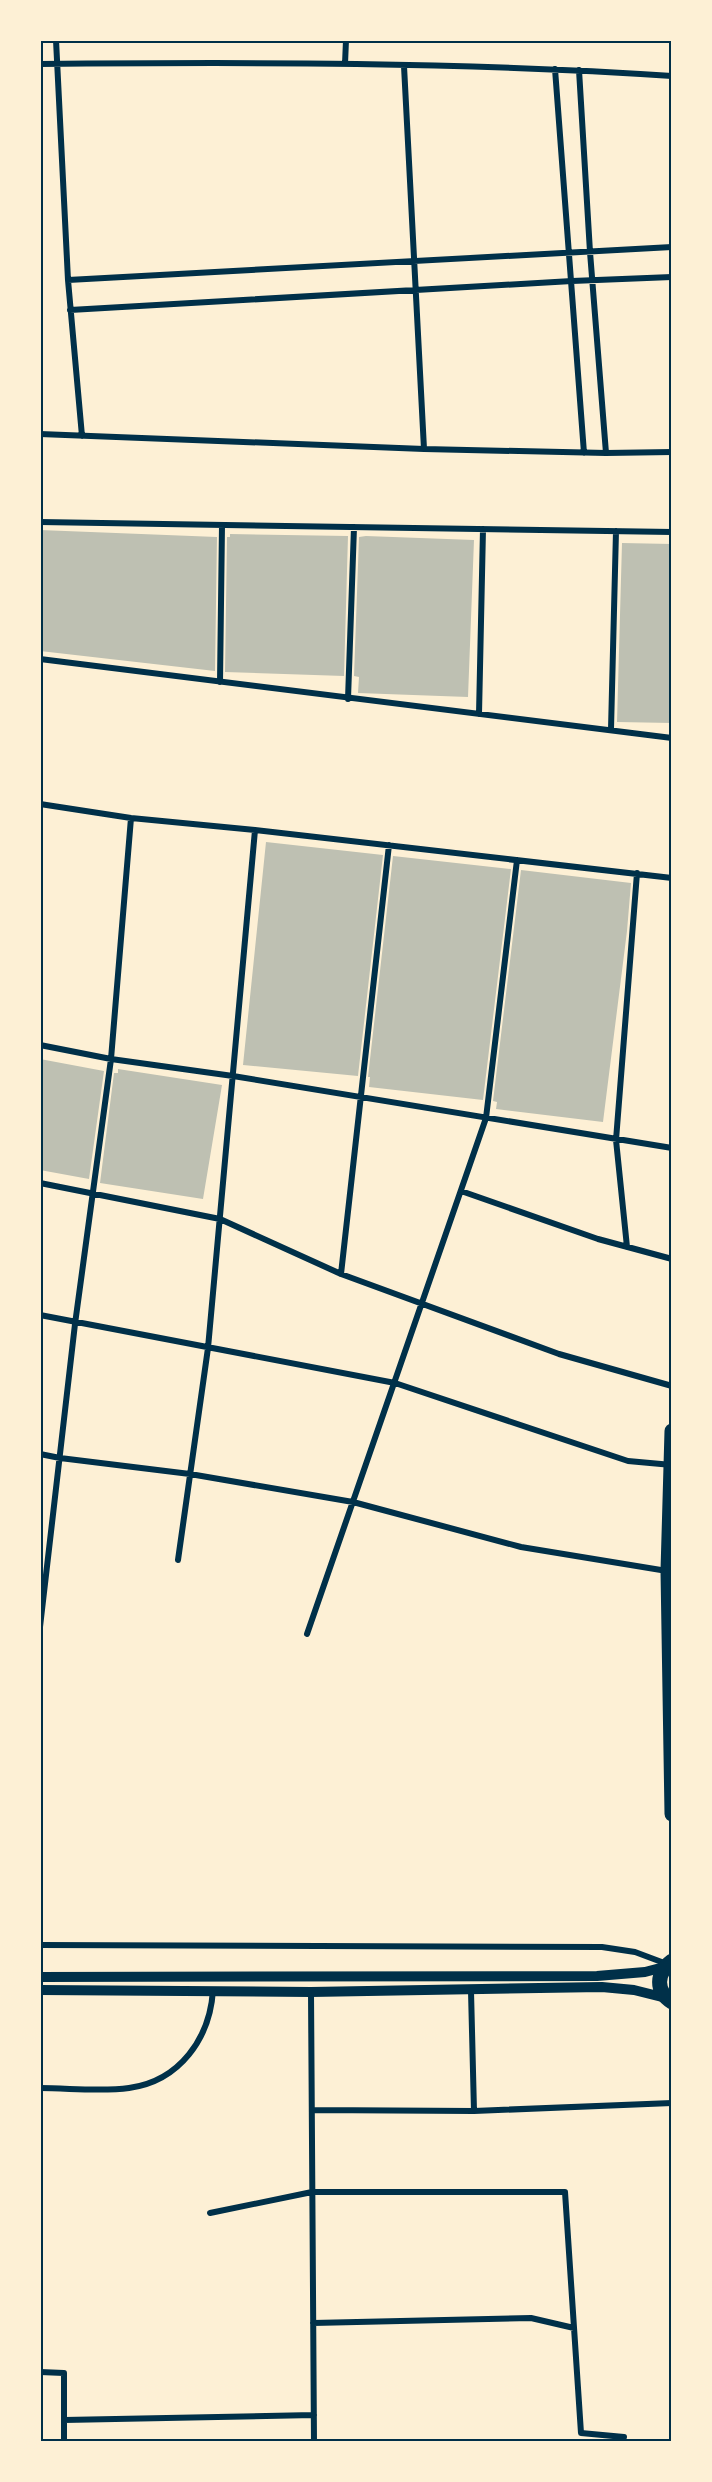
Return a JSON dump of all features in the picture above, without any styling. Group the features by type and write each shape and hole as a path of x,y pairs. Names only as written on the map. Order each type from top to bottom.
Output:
{"main road":[{"path":"672,1431 668,1571 672,1814"},
{"path":"669,1962 660,1975 659,1984 670,2004"}],"street":[{"path":"56,40 68,280 82,436"},
{"path":"345,64 346,40"},
{"path":"40,64 345,64 555,69 672,76"},
{"path":"404,66 424,449"},
{"path":"555,69 584,453"},
{"path":"579,70 590,252 606,453"},
{"path":"68,280 672,247"},
{"path":"70,310 572,281 672,278"},
{"path":"40,434 424,449 584,453 672,452"},
{"path":"40,522 672,532"},
{"path":"220,682 222,525"},
{"path":"348,699 354,527"},
{"path":"479,714 483,529"},
{"path":"611,729 616,531"},
{"path":"40,659 672,738"},
{"path":"40,804 131,818 672,878"},
{"path":"40,1627 75,1324 111,1059 131,818"},
{"path":"178,1560 208,1348 255,830"},
{"path":"341,1274 388,845"},
{"path":"307,1634 486,1118 517,860"},
{"path":"627,1247 616,1140 637,873"},
{"path":"40,1045 111,1059 233,1076 672,1148"},
{"path":"40,1183 220,1219 341,1274 423,1302 559,1354 672,1386"},
{"path":"461,1191 598,1239 672,1259"},
{"path":"40,1315 75,1324 395,1383 628,1461 670,1465"},
{"path":"40,1454 190,1474 353,1502 521,1547 668,1571"},
{"path":"40,1945 602,1947 635,1952 669,1962"},
{"path":"40,1977 597,1976 645,1972 669,1962"},
{"path":"40,1990 311,1992 618,1988 670,2004"},
{"path":"40,2088 129,2088 163,2077 190,2055 200,2040 212,2007 213,1990"},
{"path":"471,1991 474,2111"},
{"path":"311,1992 314,2442"},
{"path":"312,2110 474,2111 672,2103"},
{"path":"210,2213 312,2192 565,2192 581,2433 624,2437"},
{"path":"313,2323 531,2318 574,2328"},
{"path":"40,2372 63,2373 64,2442"},
{"path":"64,2420 314,2415"}],"building":[{"path":"40,530 217,537 215,671 40,651"},
{"path":"230,534 348,536 344,676 225,672 227,537 230,537"},
{"path":"359,537 474,540 468,697 358,693 359,677 354,676"},
{"path":"622,543 672,544 672,723 617,722"},
{"path":"266,842 383,855 358,1076 243,1065"},
{"path":"393,856 511,869 483,1100 369,1087 370,1077 368,1077"},
{"path":"521,870 631,883 603,1122 496,1109 497,1102 493,1101"},
{"path":"40,1059 104,1071 89,1179 40,1170"},
{"path":"118,1069 222,1085 203,1199 100,1183 114,1073 118,1073"}]}
